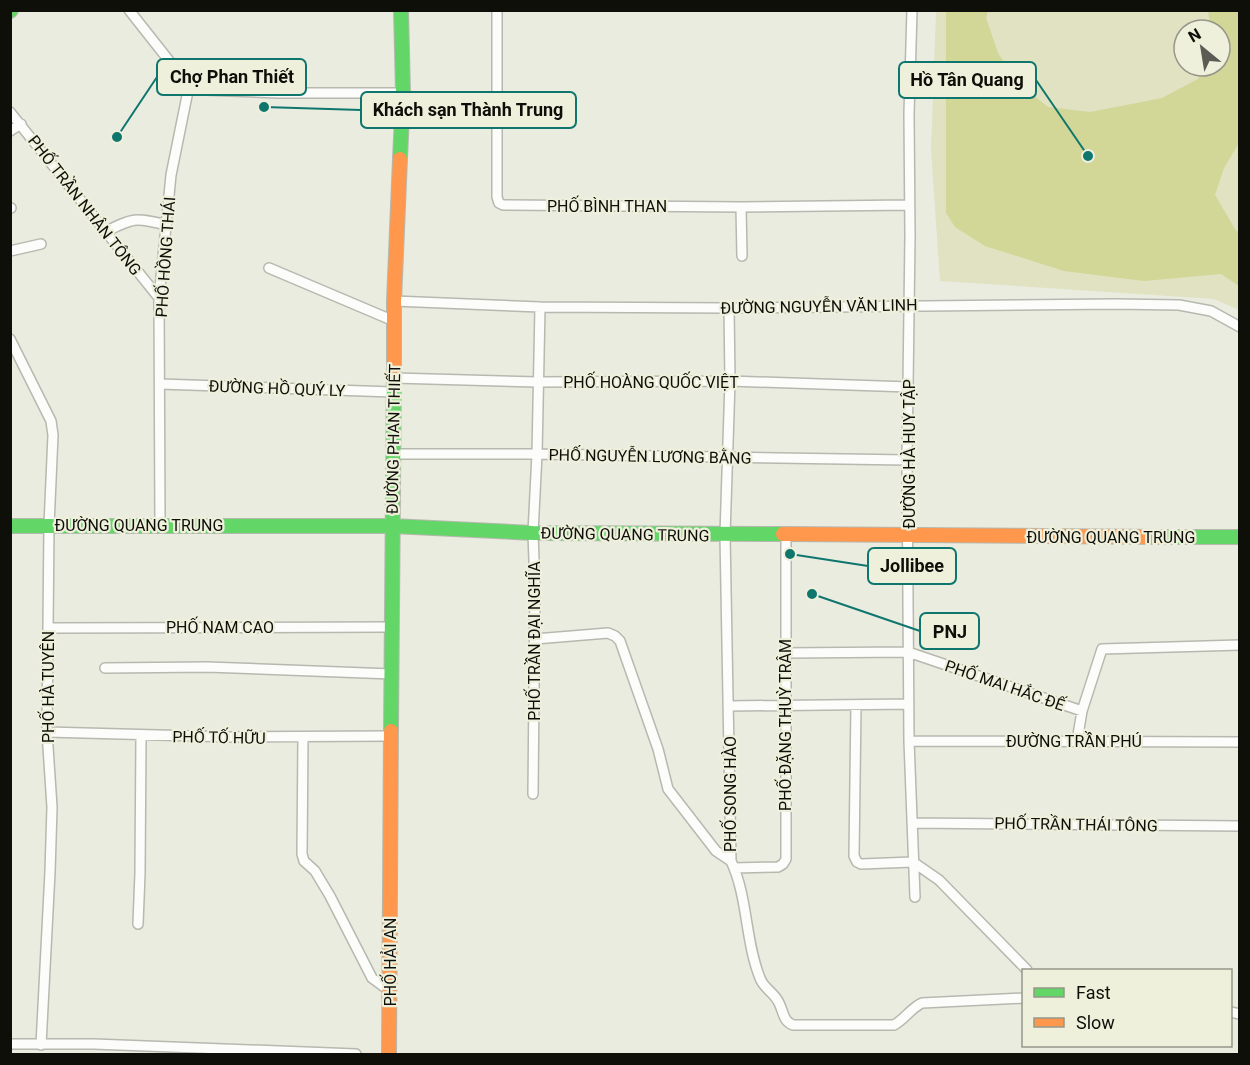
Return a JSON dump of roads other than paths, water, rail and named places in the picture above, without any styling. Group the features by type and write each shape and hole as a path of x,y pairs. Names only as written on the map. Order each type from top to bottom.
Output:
{"main road":[{"name":"ĐƯỜNG PHAN THIẾT","path":"390,869 394,301 403,93 401,10"},
{"name":"ĐƯỜNG QUANG TRUNG","path":"10,526 392,526 533,533 1239,537"},
{"name":"PHỐ HẢI AN","path":"389,1054 390,869"}],"street":[{"path":"129,10 189,86 206,90 268,93 403,93 433,109 498,109"},
{"name":"PHỐ BÌNH THAN","path":"497,10 497,197 499,203 503,205 741,207 909,205"},
{"name":"ĐƯỜNG HÀ HUY TẬP","path":"912,10 907,460 909,741 915,897"},
{"name":"PHỐ HỒNG THÁI","path":"160,525 159,298 171,175 189,86"},
{"name":"PHỐ TRẦN NHÂN TÔNG","path":"10,112 159,298"},
{"path":"10,131 21,124"},
{"path":"741,207 742,256"},
{"path":"105,232 132,219 144,219 166,225"},
{"path":"10,252 41,244"},
{"path":"269,268 394,321"},
{"name":"ĐƯỜNG NGUYỄN VĂN LINH","path":"394,301 540,307 729,308 1179,305 1211,311 1239,327"},
{"name":"PHỐ TRẦN ĐẠI NGHĨA","path":"533,794 535,639 533,533 540,307"},
{"name":"PHỐ SONG HÀO","path":"729,308 730,381 725,535 732,865 760,981 776,998 783,1017 788,1023 794,1025 894,1025 922,1003 1022,998"},
{"name":"PHỐ HÀ TUYÊN","path":"10,339 51,421 53,435 49,525 47,732 52,807 41,1045"},
{"name":"PHỐ HOÀNG QUỐC VIỆT","path":"394,378 537,382 730,381 909,387"},
{"name":"ĐƯỜNG HỒ QUÝ LY","path":"160,384 393,392"},
{"name":"PHỐ NGUYỄN LƯƠNG BẰNG","path":"393,454 907,460"},
{"name":"PHỐ ĐẶNG THUỲ TRÂM","path":"732,865 778,867 786,859 784,705 786,536"},
{"name":"PHỐ NAM CAO","path":"49,628 392,627"},
{"path":"535,639 608,633 620,640 655,738 668,789 716,851 732,865"},
{"path":"1077,741 1082,711 1102,649 1239,645"},
{"name":"PHỐ MAI HẮC ĐẾ","path":"785,653 908,652 1082,711"},
{"path":"105,668 207,667 392,674"},
{"path":"729,706 909,704"},
{"path":"856,705 854,856 857,862 861,864 913,862 939,880 1026,969"},
{"name":"PHỐ TỐ HỮU","path":"47,732 303,738 391,736"},
{"path":"138,924 141,736"},
{"path":"303,738 302,854 304,861 315,871 330,896 372,978 390,992"},
{"name":"ĐƯỜNG TRẦN PHÚ","path":"909,741 1239,742"},
{"name":"PHỐ TRẦN THÁI TÔNG","path":"912,823 1239,826"},
{"path":"10,1044 94,1044 356,1054"}],"place":[{"name":"Khách sạn Thành Trung","path":"264,107"},
{"name":"Chợ Phan Thiết","path":"117,137"},
{"name":"Hồ Tân Quang","path":"1088,156"},
{"name":"Jollibee","path":"790,554"},
{"name":"PNJ","path":"812,594"}]}
